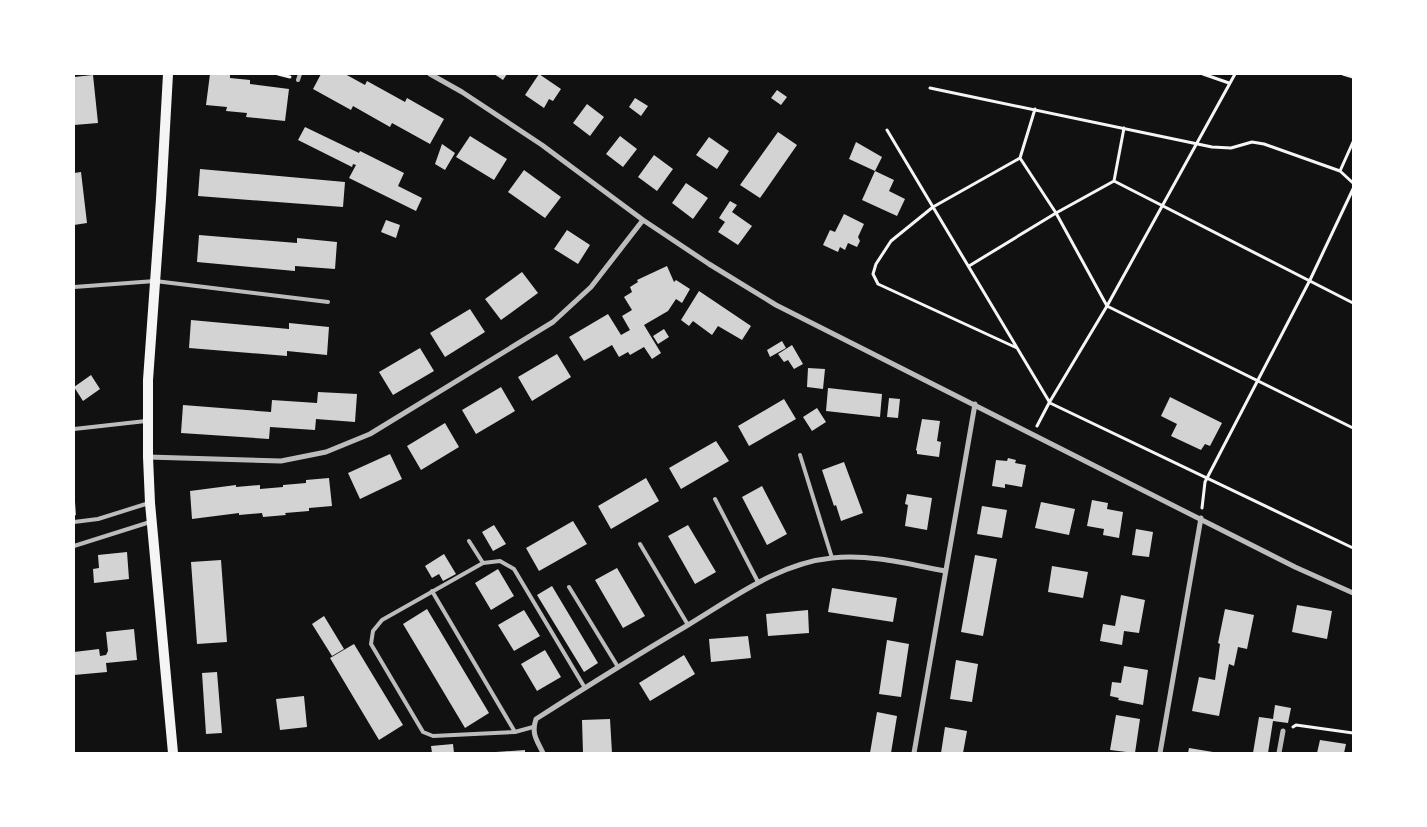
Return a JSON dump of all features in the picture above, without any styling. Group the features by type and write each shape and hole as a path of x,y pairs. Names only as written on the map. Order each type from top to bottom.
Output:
{"main road":[{"path":"168,74 167,113 148,380 148,457 150,503 173,753"}],"street":[{"path":"430,74 462,92 542,145 643,220 708,264 776,305 1295,567 1353,593"},
{"path":"148,457 281,461 326,452 370,434 553,322 591,286 643,220"},
{"path":"914,753 975,404"},
{"path":"1160,753 1201,518"},
{"path":"543,753 534,734 533,727 536,719 758,582 794,567 832,558 880,558 945,571"},
{"path":"1279,753 1283,732"}],"lane":[{"path":"298,80 300,74"},
{"path":"74,287 155,281 328,302"},
{"path":"74,430 148,421"},
{"path":"800,455 832,558"},
{"path":"715,499 758,582"},
{"path":"74,522 98,519 150,503"},
{"path":"74,546 152,521"},
{"path":"469,541 483,563"},
{"path":"640,544 688,625"},
{"path":"533,727 516,732 433,736 423,732 371,644 373,630 382,620 483,563 500,562 514,569 585,688"},
{"path":"569,587 618,667"},
{"path":"432,591 516,732"}],"path":[{"path":"1203,74 1229,84"},
{"path":"1033,434 1107,306 1235,74"},
{"path":"1346,74 1353,78"},
{"path":"930,88 1212,147 1231,148 1252,142 1264,144 1340,171 1353,183"},
{"path":"1017,349 878,284 873,274 876,264 891,240 933,207 1020,158 1035,109"},
{"path":"969,266 1114,181 1124,128"},
{"path":"887,130 1050,403 1353,546"},
{"path":"1340,171 1353,142"},
{"path":"1020,158 1056,214 1107,306 1353,428"},
{"path":"1114,181 1353,303"},
{"path":"1201,518 1205,482 1310,280 1353,188"},
{"path":"1283,732 1296,725 1353,733"}],"building":[{"path":"210,74 230,74 230,78 250,80 250,84 289,89 285,121 246,117 247,113 226,111 227,107 206,105"},
{"path":"321,74 345,74 365,85 367,81 405,102 407,98 444,119 430,144 392,123 390,127 353,106 351,110 313,89"},
{"path":"494,74 507,74 503,80"},
{"path":"539,74 561,89 553,101 549,99 544,108 525,95"},
{"path":"93,75 98,123 74,125 74,77"},
{"path":"777,90 787,97 781,105 771,98"},
{"path":"635,98 648,106 641,116 629,107"},
{"path":"587,104 604,117 590,136 573,123"},
{"path":"305,127 404,173 398,186 422,198 416,211 349,178 356,165 353,164 352,167 298,140"},
{"path":"778,132 797,145 760,198 740,185"},
{"path":"470,136 507,159 494,180 456,157"},
{"path":"620,136 637,149 623,167 606,154"},
{"path":"709,137 729,151 717,169 696,155"},
{"path":"856,142 882,157 875,171 849,159"},
{"path":"442,144 455,153 445,170 435,164"},
{"path":"654,155 673,169 657,191 638,177"},
{"path":"200,169 345,182 343,207 198,196"},
{"path":"524,170 561,197 545,218 508,192"},
{"path":"875,171 894,180 889,191 905,199 897,216 862,200"},
{"path":"81,172 87,223 74,225 74,173"},
{"path":"686,183 708,198 693,219 672,203"},
{"path":"730,201 737,205 732,212 752,226 738,245 718,232 725,222 719,218"},
{"path":"844,214 864,224 858,237 860,241 857,247 848,243 845,250 840,247 838,252 823,245 830,230 835,232"},
{"path":"386,220 400,225 396,238 381,232"},
{"path":"567,230 590,245 578,264 554,249"},
{"path":"199,235 297,243 297,238 337,242 335,269 295,266 295,271 197,262"},
{"path":"667,266 674,282 676,280 690,289 682,303 676,299 668,311 644,325 661,353 652,359 644,347 630,355 628,352 619,357 612,345 584,361 569,337 608,314 621,335 630,330 622,316 632,310 624,297 632,292 630,287 638,282 637,280"},
{"path":"522,272 538,293 501,320 485,299"},
{"path":"699,291 751,326 742,340 718,326 712,335 693,321 689,326 681,320"},
{"path":"470,309 485,332 445,357 430,333"},
{"path":"191,320 289,329 289,323 329,327 327,355 287,351 287,356 189,348"},
{"path":"664,329 669,337 658,344 653,336"},
{"path":"782,341 786,348 770,357 767,350"},
{"path":"792,345 803,364 794,369 788,360 784,362 778,354"},
{"path":"420,348 434,371 393,395 379,372"},
{"path":"557,354 571,377 532,401 518,377"},
{"path":"808,368 825,369 823,389 807,387"},
{"path":"91,375 100,389 83,401 74,387"},
{"path":"501,387 515,411 476,434 462,410"},
{"path":"828,388 882,394 880,417 826,411"},
{"path":"318,392 357,394 355,422 316,419 315,430 270,427 269,439 181,433 183,405 271,412 272,400 317,403"},
{"path":"1170,397 1222,423 1210,446 1205,444 1201,450 1171,436 1177,424 1161,416"},
{"path":"889,398 900,399 898,418 887,417"},
{"path":"784,399 796,419 749,446 738,426"},
{"path":"817,408 826,422 812,431 803,417"},
{"path":"922,419 940,421 937,441 941,442 939,457 917,454 916,450"},
{"path":"445,423 459,447 421,470 407,446"},
{"path":"716,441 729,461 681,489 669,468"},
{"path":"390,454 402,479 360,499 348,473"},
{"path":"1008,458 1016,460 1015,463 1026,465 1022,487 1005,484 1005,488 992,486 996,460 1007,461"},
{"path":"844,462 863,513 841,521 822,470"},
{"path":"329,478 332,506 309,508 309,511 285,513 286,515 263,517 262,513 239,515 239,513 192,519 190,491 236,485 236,487 260,485 260,489 283,487 283,485 306,483 306,480"},
{"path":"646,478 659,501 611,529 598,506"},
{"path":"762,486 787,534 767,545 742,497"},
{"path":"907,494 932,498 927,530 905,526 908,505 905,504"},
{"path":"1092,500 1108,503 1107,509 1123,512 1119,538 1103,535 1104,529 1087,526"},
{"path":"74,502 76,515 74,516"},
{"path":"1041,502 1075,509 1069,535 1035,528"},
{"path":"982,506 1007,510 1002,538 977,534"},
{"path":"573,521 587,544 539,571 526,548"},
{"path":"494,525 506,544 493,551 482,532"},
{"path":"688,525 716,572 695,584 668,536"},
{"path":"1136,529 1153,532 1149,557 1132,555"},
{"path":"127,552 129,579 94,583 93,569 99,568 98,555"},
{"path":"444,554 456,574 443,581 439,574 432,578 425,566"},
{"path":"975,555 997,559 983,636 961,632"},
{"path":"221,560 227,642 197,644 191,562"},
{"path":"1052,566 1088,572 1083,598 1048,592"},
{"path":"617,568 645,616 623,628 595,580"},
{"path":"498,569 514,596 491,610 475,583"},
{"path":"552,586 598,663 584,672 537,595"},
{"path":"832,588 897,598 893,622 828,612"},
{"path":"1121,595 1145,600 1139,633 1124,631 1122,645 1100,641 1103,624 1115,626"},
{"path":"1297,605 1332,611 1327,639 1292,632"},
{"path":"427,609 489,713 465,728 403,624"},
{"path":"1225,609 1254,615 1247,649 1238,647 1234,666 1229,664 1219,716 1192,711 1199,677 1215,680 1220,644 1218,643"},
{"path":"524,610 540,636 514,651 498,625"},
{"path":"808,610 809,633 768,636 766,614"},
{"path":"324,616 344,649 332,656 312,624"},
{"path":"134,629 137,660 106,663 107,672 74,675 74,652 99,649 100,656 106,655 108,651 106,632"},
{"path":"748,636 751,658 711,662 709,639"},
{"path":"887,640 909,644 901,697 879,694"},
{"path":"354,644 403,725 379,740 330,658"},
{"path":"545,650 561,677 537,691 521,664"},
{"path":"684,655 695,674 650,701 639,683"},
{"path":"956,660 978,664 972,702 950,699"},
{"path":"1124,666 1148,670 1143,705 1118,700 1119,698 1110,696 1112,682 1121,683"},
{"path":"217,672 222,733 206,734 202,673"},
{"path":"304,696 307,727 280,730 276,699"},
{"path":"1275,705 1291,708 1288,723 1273,721 1268,753 1253,753 1259,717 1273,719"},
{"path":"877,712 897,716 891,753 870,753"},
{"path":"1116,715 1140,719 1135,753 1110,750"},
{"path":"610,719 612,753 583,753 582,720"},
{"path":"945,727 967,731 963,753 941,753"},
{"path":"1320,740 1346,744 1344,753 1317,753"},
{"path":"453,744 454,753 432,753 431,746"},
{"path":"1189,748 1213,752 1213,753 1188,753"},
{"path":"525,750 525,753 496,753 496,752"}]}
